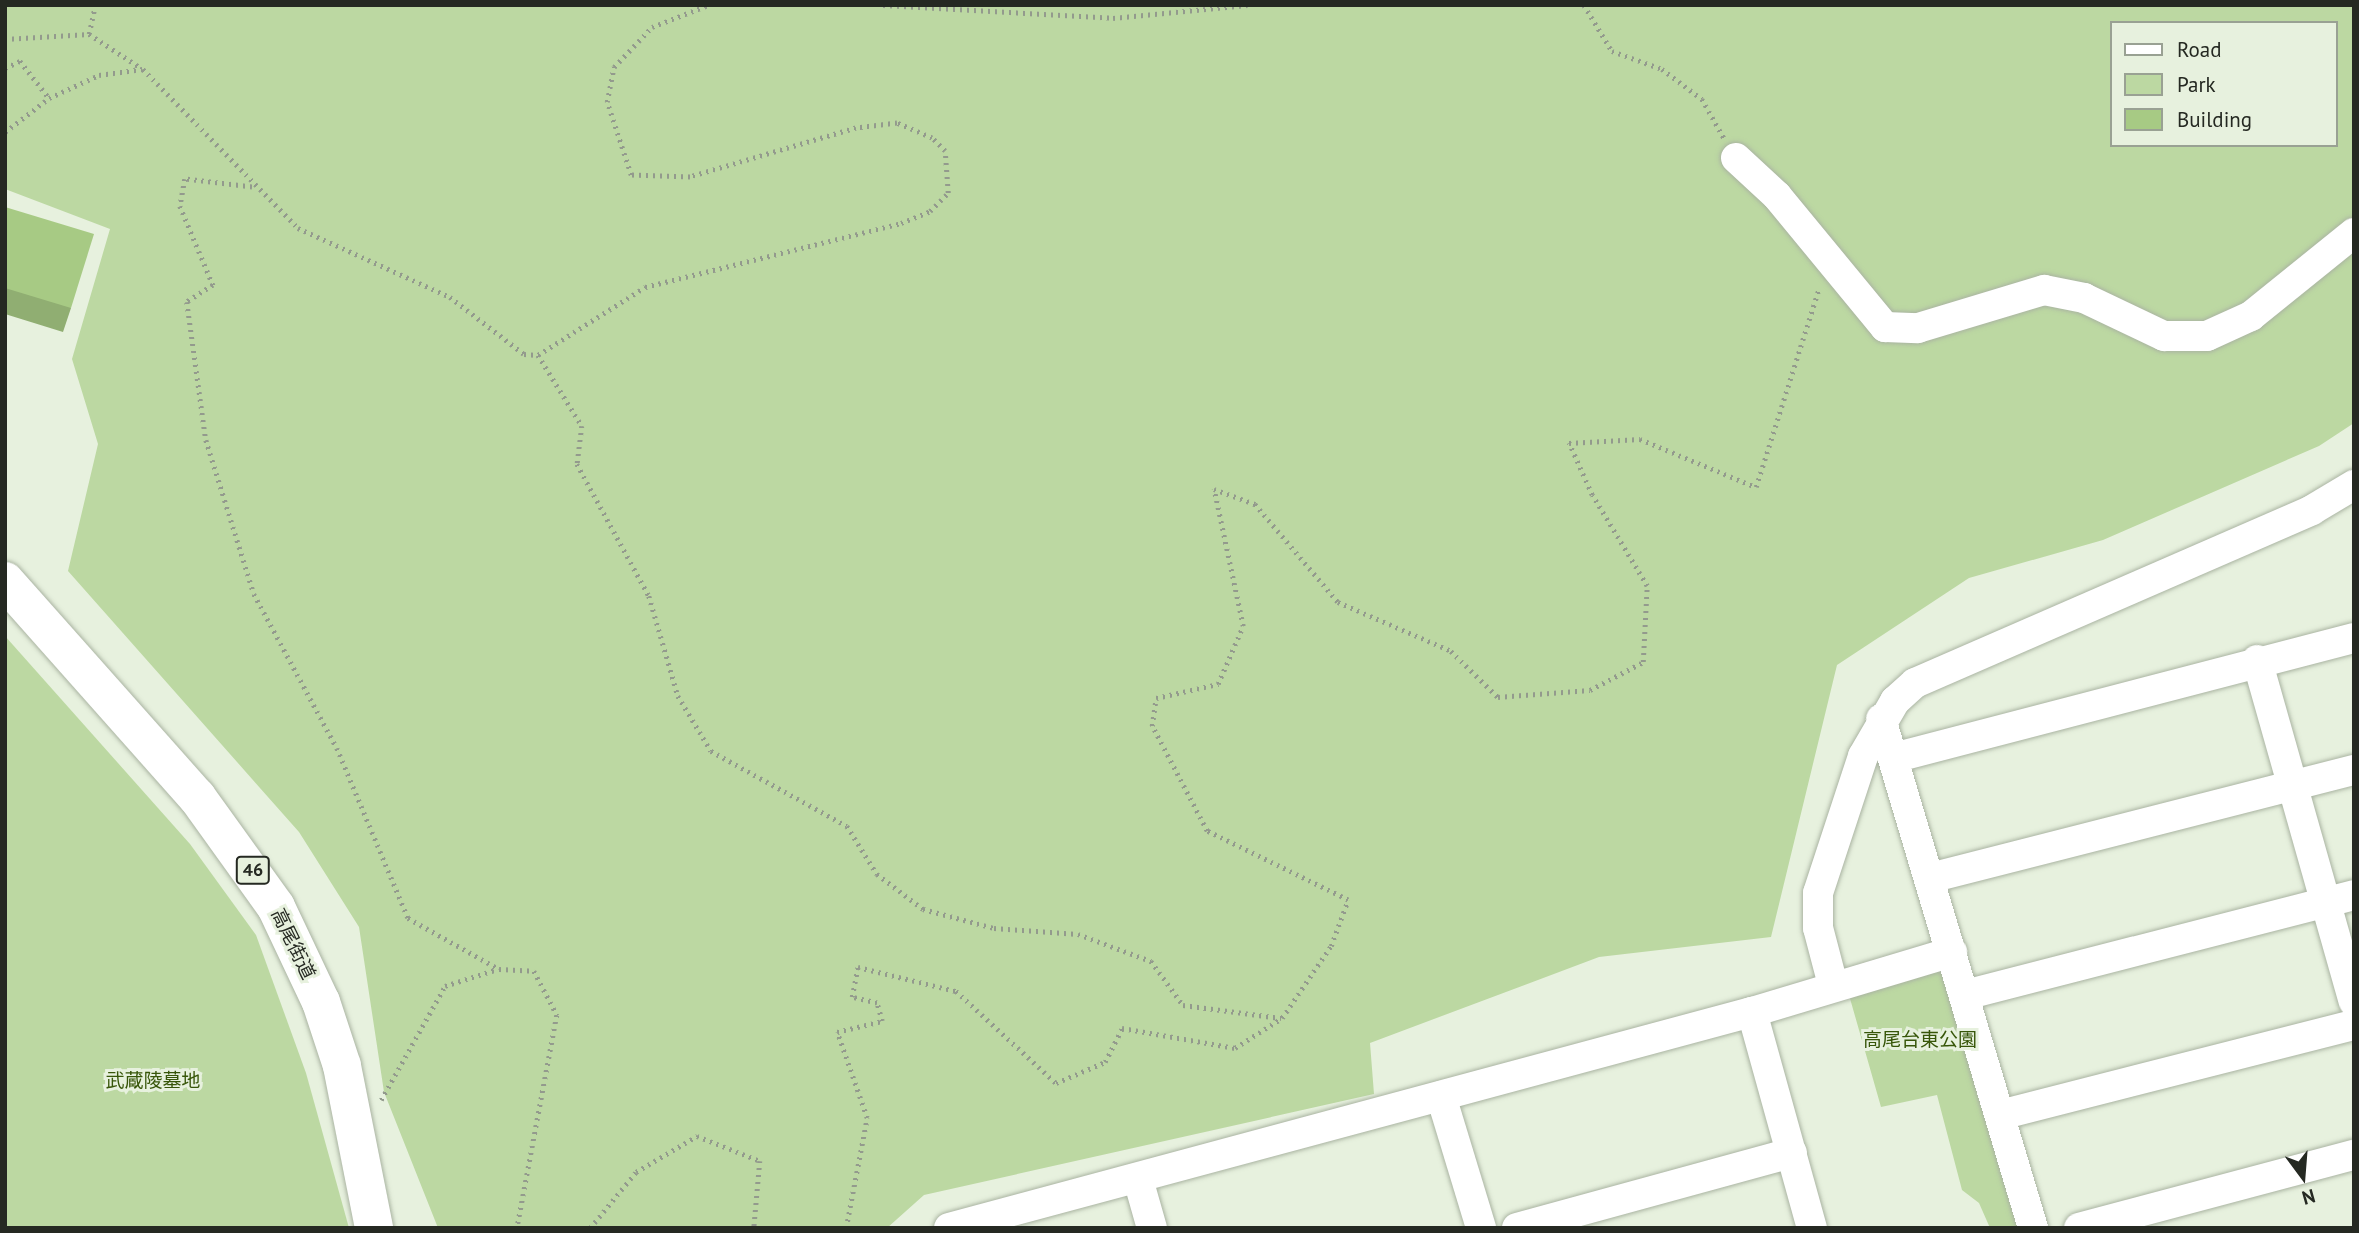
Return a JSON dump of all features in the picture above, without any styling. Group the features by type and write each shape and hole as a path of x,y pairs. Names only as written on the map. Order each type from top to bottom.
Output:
{"main road":[{"name":"高尾街道","path":"5,581 197,797 276,907 317,991 342,1066 374,1228"}],"street":[{"path":"1736,159 1816,245 1885,327 1918,328 2044,290 2084,298 2142,327 2180,337 2207,335 2251,316 2354,233"},
{"path":"1833,985 1818,928 1818,893 1881,719 1915,683 2312,510 2354,485"},
{"path":"1897,757 2257,660 2354,638"},
{"path":"2257,660 2292,786 2340,898 2354,1002"},
{"path":"1881,719 1897,757 1930,878 2034,1228"},
{"path":"1930,878 2354,770"},
{"path":"1965,995 2340,898"},
{"path":"949,1228 1752,1012 1833,985 1952,952"},
{"path":"1752,1012 1812,1228"},
{"path":"2000,1115 2354,1025"},
{"path":"1441,1096 1481,1228"},
{"path":"1517,1228 1792,1153"},
{"path":"2079,1228 2354,1155"},
{"path":"1138,1179 1152,1228"}],"path":[{"path":"89,34 95,5"},
{"path":"5,39 89,34 143,69 184,106 253,187 298,228 450,297 524,354 538,355 645,287 901,223 930,211 948,193 945,151 932,138 897,124 856,128 690,177 631,175 607,102 614,66 652,27 708,5"},
{"path":"883,5 1113,18 1247,5"},
{"path":"1584,5 1612,51 1662,69 1702,99 1736,159"},
{"path":"5,68 20,61 49,98"},
{"path":"5,132 49,98 99,75 143,69"},
{"path":"253,187 185,179 180,206 213,285 187,302 187,328 206,440 254,594 337,748 408,918 499,969"},
{"path":"846,1228 867,1118 837,1032 882,1021 877,1003 852,997 858,967 956,991 1056,1083 1105,1062 1122,1028 1235,1048 1282,1018 1331,946 1348,900 1207,831 1152,726 1156,698 1219,684 1243,625 1232,552 1214,489 1255,505 1338,602 1451,651 1497,697 1590,690 1643,662 1647,586 1592,495 1569,443 1640,439 1756,487 1820,286 1816,245"},
{"path":"538,355 582,426 577,464 649,596 678,696 711,751 847,826 877,874 923,909 994,928 1078,934 1151,961 1183,1005 1282,1018"},
{"path":"377,1108 445,986 499,969 534,971 557,1014 516,1228"},
{"path":"590,1228 636,1172 697,1136 760,1161 754,1228"}],"green space":[{"path":"5,5 2354,5 2354,423 2319,446 2103,540 1969,578 1837,665 1771,937 1599,957 1370,1043 1374,1094 924,1195 887,1228 438,1228 384,1092 359,927 299,832 68,571 98,444 72,359 110,229 5,189"},
{"name":"武蔵陵墓地","path":"5,636 190,844 256,935 306,1073 349,1228 5,1228"},
{"name":"高尾台東公園","path":"1952,952 2033,1228 1990,1228 1979,1203 1962,1190 1937,1095 1881,1107 1845,981"}],"building":[{"path":"5,207 94,234 71,308 5,288"}]}
